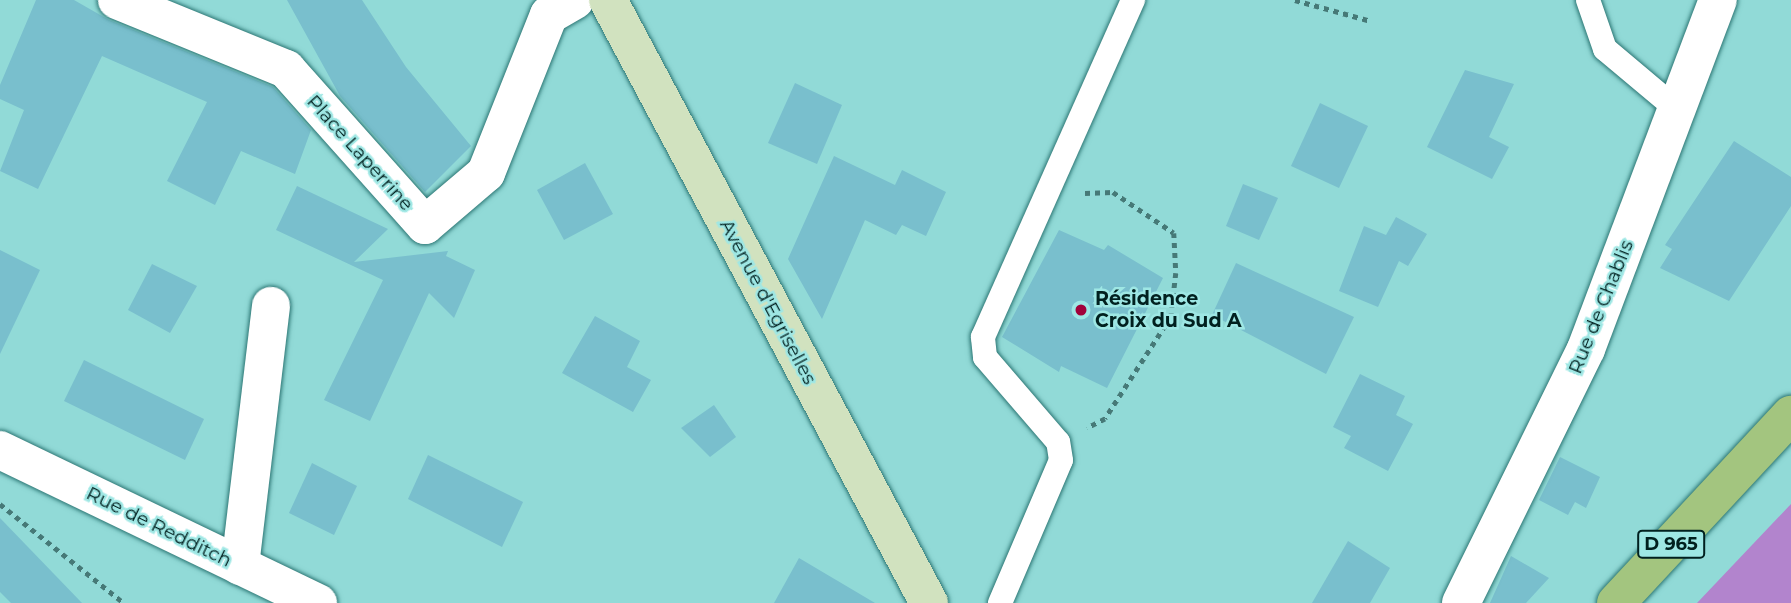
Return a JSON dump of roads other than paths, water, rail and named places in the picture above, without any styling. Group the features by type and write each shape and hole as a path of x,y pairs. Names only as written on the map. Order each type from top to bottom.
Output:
{"main road":[{"name":"D 965","path":"1615,601 1791,415"}],"street":[{"name":"Place Laperrine","path":"117,0 286,69 425,225 486,173 549,15 575,0"},
{"name":"Avenue d'Egriselles","path":"608,0 929,603"},
{"name":"Rue de Chablis","path":"1461,603 1586,349 1679,111 1718,0"},
{"path":"240,566 271,306"},
{"name":"Rue de Redditch","path":"0,450 318,603"}],"lane":[{"path":"1000,603 1061,460 1058,442 985,357 983,337 1133,0"},
{"path":"1588,0 1605,50 1679,111"}],"place":[{"name":"Résidence Croix du Sud A","path":"1081,310"}]}
